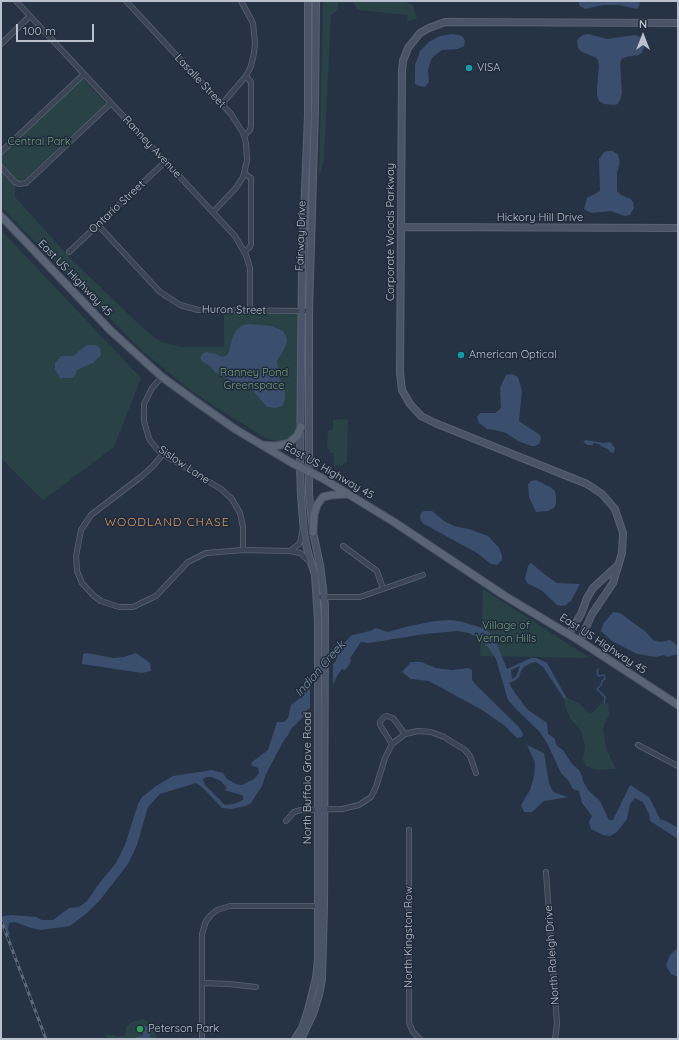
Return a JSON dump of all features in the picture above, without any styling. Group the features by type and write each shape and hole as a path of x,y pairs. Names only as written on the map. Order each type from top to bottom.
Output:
{"main road":[{"name":"Fairway Drive","path":"300,467 302,263 308,116 308,1"},
{"name":"Fairway Drive","path":"309,472 309,311 315,110 316,1"},
{"name":"Corporate Woods Parkway","path":"580,641 592,614 613,584 622,553 623,541 621,526 615,509 596,489 587,484 421,416 410,404 402,390 400,374 403,62 408,48 420,33 438,24 450,21 678,23"},
{"name":"East US Highway 45","path":"1,216 111,331 162,377 235,429 394,522 505,596 569,634 678,705"},
{"name":"Hickory Hill Drive","path":"401,227 678,228"},
{"path":"261,445 276,446 289,443 297,436 301,427"},
{"name":"North Buffalo Grove Road","path":"300,467 304,533 314,566 322,667"},
{"name":"North Buffalo Grove Road","path":"301,1039 313,1014 322,979 322,667 325,598 313,532 310,506 309,472"},
{"path":"313,532 314,515 317,505 323,497 348,494"},
{"path":"569,634 581,614 587,598 593,588 619,564"},
{"name":"North Buffalo Grove Road","path":"295,1039 302,1028 316,978 321,906"}],"street":[{"name":"Ranney Avenue","path":"16,1 235,236 244,252 250,268 250,311"},
{"name":"Lasalle Street","path":"126,1 237,121 244,136 247,161 244,173 236,188 213,212"},
{"path":"222,104 246,76 251,66 254,53 255,32 251,18 241,1"},
{"path":"1,44 30,16"},
{"path":"1,152 84,74"},
{"path":"244,136 250,130 251,126 251,82 246,76"},
{"path":"1,167 19,184 26,182 111,103"},
{"name":"Ontario Street","path":"69,252 166,161"},
{"name":"Lasalle Street","path":"244,173 251,178 251,244 250,247 244,252"},
{"name":"Huron Street","path":"98,225 160,292 180,305 198,310 309,311"},
{"name":"Sislow Lane","path":"162,377 152,388 144,404 143,413 146,429 150,439 157,449 163,454 221,489 232,499 240,513 243,527 244,550"},
{"path":"163,454 142,476 91,515 81,530 76,556 77,571 82,583 94,596 101,601 119,607 133,607 156,596 188,562 206,553 244,550 290,551 300,553 314,566"},
{"path":"290,551 299,544 302,539 299,513 302,505"},
{"path":"343,546 377,571 383,589"},
{"path":"317,597 360,597 423,575"},
{"path":"392,744 380,725 381,719 386,716 393,718 405,734"},
{"path":"286,821 294,812 301,810 342,809 359,805 371,797 376,787 385,758 392,744 405,734 418,731 431,732 444,737 465,750 470,756 476,773"},
{"path":"638,745 678,766"},
{"name":"North Kingston Row","path":"409,830 410,1023 416,1038"},
{"name":"North Raleigh Drive","path":"546,872 557,1024 555,1039"},
{"path":"202,1039 203,929 206,921 217,910 230,906 321,906"},
{"path":"202,983 256,987"}],"green space":[{"path":"323,1 338,1 338,10 331,15 324,159 319,177"},
{"path":"353,1 366,1 367,3 369,1 401,1 412,4 417,18 407,22 408,15 357,10"},
{"name":"Central Park","path":"81,80 84,80 103,100 105,103 104,105 25,179 21,180 15,178 1,162 2,153"},
{"name":"Ranney Pond Greenspace","path":"1,170 15,185 15,197 71,259 144,329 161,342 181,347 224,347 224,312 297,314 300,318 298,405 296,428 291,437 284,441 267,439 189,389 139,348 1,207"},
{"path":"1,230 141,378 114,447 43,500 1,458"},
{"path":"348,419 347,462 341,466 334,465 333,453 330,453 330,449 327,449 328,431 333,429 333,420"},
{"name":"Village of Vernon Hills","path":"483,589 590,658 480,656"},
{"path":"566,697 580,704 587,712 592,713 601,704 608,703 609,715 603,727 606,748 616,769 597,770 586,766 583,760 585,746 581,731 570,718 564,702"},
{"name":"Peterson Park","path":"143,1019 153,1027 156,1033 156,1039 106,1039 106,1035 115,1035 116,1037 125,1036 126,1028 129,1024"}],"water":[{"path":"579,1 640,1 637,9 619,5 603,5 585,9 579,5"},
{"path":"451,34 463,37 465,41 464,46 458,49 442,50 434,56 428,70 429,82 425,87 415,84 415,65 420,51 429,42 440,36"},
{"path":"588,34 607,39 634,35 643,38 645,43 642,53 626,57 622,59 620,63 622,93 618,104 604,104 599,101 597,95 598,60 595,57 582,52 578,48 577,41 579,38"},
{"path":"613,151 618,155 620,162 617,173 617,191 621,195 631,199 633,202 634,208 630,215 625,216 611,211 591,213 584,209 587,198 600,191 599,159 604,152"},
{"path":"249,324 272,326 283,331 286,336 287,341 285,348 277,361 279,377 285,391 285,399 282,406 276,408 267,407 253,391 238,384 232,383 215,372 200,358 203,353 207,352 222,357 227,355 233,336 237,329 243,325"},
{"path":"87,345 96,345 100,348 101,355 93,363 77,370 76,374 72,378 60,378 55,369 55,363 61,356 73,356"},
{"path":"512,374 518,377 522,391 519,421 540,435 541,439 539,444 535,446 518,441 506,433 487,429 479,423 477,417 480,413 495,413 501,408 500,388 506,375"},
{"path":"586,440 604,443 610,442 615,448 614,453 610,452 608,449 599,444 594,443 592,445 588,445 583,442"},
{"path":"536,480 554,490 556,495 556,504 554,508 548,511 536,512 529,497 528,484 531,481"},
{"path":"424,511 432,511 444,521 454,526 469,529 488,536 499,548 502,560 497,565 491,564 477,553 424,524 420,517 421,513"},
{"path":"531,563 557,583 580,584 571,601 566,605 557,605 541,590 527,583 525,578 528,566"},
{"path":"613,612 620,613 646,632 653,640 660,642 670,640 678,647 678,654 667,657 664,655 656,657 637,654 612,641 601,631 603,624"},
{"name":"Indian Creek","path":"435,621 459,621 486,629 495,640 507,669 531,658 537,658 547,663 566,697 565,700 543,667 536,662 524,667 519,677 509,683 527,709 547,723 548,734 554,738 557,746 563,750 572,764 579,770 588,790 600,801 609,820 613,820 630,785 649,797 660,819 678,828 678,839 650,821 649,814 643,802 635,798 630,804 627,819 617,832 610,836 603,835 591,829 589,822 592,816 582,803 579,791 573,789 568,780 561,773 547,743 539,731 508,700 496,659 489,648 478,638 469,633 457,631 425,634 369,643 361,642 350,658 350,664 345,670 342,669 334,683 309,709 305,711 305,715 291,729 266,774 262,786 251,803 246,806 231,809 222,808 202,787 196,783 160,794 148,807 137,845 128,864 100,900 87,913 70,926 40,930 15,922 9,923 8,929 10,935 1,934 1,918 3,916 12,915 36,917 42,920 53,920 69,908 79,907 87,901 116,863 125,845 138,804 142,797 156,786 173,776 212,770 223,773 227,779 236,784 242,785 254,779 259,773 258,768 251,765 252,762 268,750 277,722 284,722 288,718 291,705 304,695 306,687 308,687 336,661 337,653 342,645 352,635 376,628 388,632","holes":["520,666 516,677 512,679 511,670","212,777 221,781 227,788 224,790 242,795 243,800 234,804 225,805 205,785 203,779"]},
{"path":"87,653 113,658 124,657 136,653 150,663 151,671 142,673 82,664 83,654"},
{"path":"411,662 421,662 436,668 452,670 468,668 472,670 472,680 519,727 523,734 522,737 517,738 505,726 482,710 429,681 411,679 402,672"},
{"path":"527,745 544,753 549,783 553,792 568,797 544,801 532,812 524,812 521,805 530,790 534,777 535,763"},
{"path":"678,948 678,977 671,974 666,966 670,955"},
{"path":"143,1026 151,1026 150,1039 136,1039 136,1037 143,1036"}],"pier":[{"path":"333,660 333,687 310,711 310,683"},
{"path":"1,916 9,937 1,936"}],"waterway":[{"path":"598,669 597,674 599,676 604,675 605,679 597,689 605,697 604,703"}],"railway":[{"path":"1,920 46,1039"}],"place":[{"name":"VISA","path":"469,68"},
{"name":"American Optical","path":"461,355"},
{"name":"Peterson Park","path":"140,1029"}],"district":[{"name":"WOODLAND CHASE","path":"167,522"}]}
